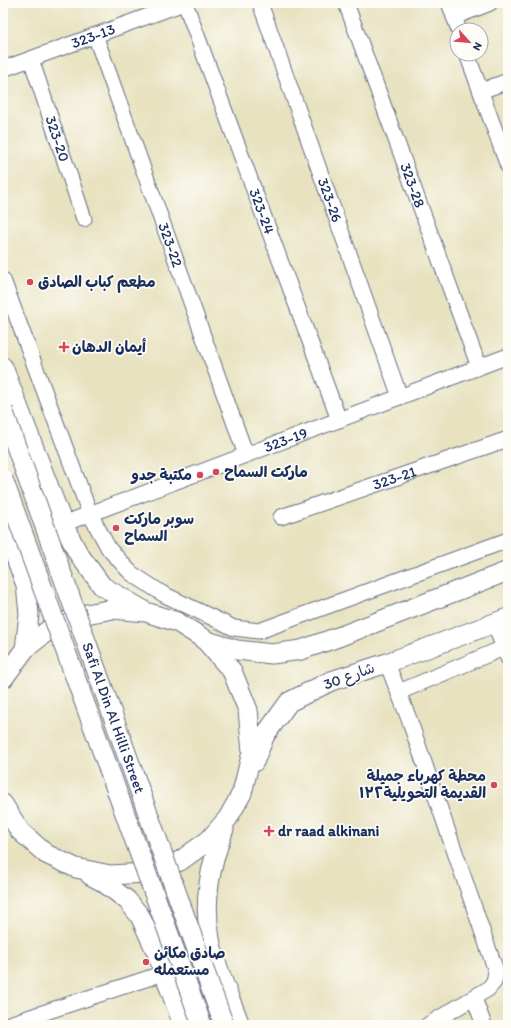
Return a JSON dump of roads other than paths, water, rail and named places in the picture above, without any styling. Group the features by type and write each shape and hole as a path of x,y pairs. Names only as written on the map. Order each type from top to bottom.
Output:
{"main road":[{"path":"3,367 63,524 78,553 102,586 146,612"},
{"name":"Safi Al Din Al Hilli Street","path":"3,410 224,1025"},
{"name":"Safi Al Din Al Hilli Street","path":"3,479 202,1025"},
{"path":"5,533 26,585 29,614 25,649"},
{"path":"204,640 237,650 272,654 301,650 508,571"},
{"path":"3,679 25,649 51,628 81,615 113,609 146,612 177,622 204,640 232,671 248,710 252,752 242,793 228,818 211,868 207,894 207,918 210,940 216,960 240,1025"},
{"name":"شارع 30","path":"242,793 265,735 289,702 331,681 387,663 501,620"},
{"path":"3,804 12,830 46,854 103,882 127,900 140,916 149,934 183,1025"},
{"path":"76,868 110,875 146,873 180,861 210,840 228,818"}],"street":[{"name":"323-13","path":"3,69 184,3"},
{"name":"323-24","path":"184,3 338,420"},
{"name":"323-26","path":"260,3 400,397"},
{"name":"323-28","path":"346,3 479,367"},
{"path":"454,16 490,3"},
{"name":"323-22","path":"95,35 246,455"},
{"name":"323-20","path":"31,58 84,219"},
{"path":"470,62 508,166"},
{"path":"481,91 508,81"},
{"path":"3,280 90,514 109,549 131,573 163,594 234,628 259,631 508,540"},
{"name":"323-19","path":"63,524 508,356"},
{"name":"323-21","path":"281,517 508,439"},
{"path":"399,692 507,650 501,620"},
{"path":"387,663 410,719 496,971 494,982 488,989 428,1025"},
{"path":"6,1025 164,973"},
{"path":"474,998 484,1025"}],"place":[{"name":"مطعم كباب الصادق","path":"30,282"},
{"name":"أيمان الدهان","path":"64,347"},
{"name":"ماركت السماح","path":"216,472"},
{"name":"مكتبة جدو","path":"200,475"},
{"name":"سوبر ماركت السماح","path":"116,528"},
{"name":"محطة كهرباء جميلة القديمة التحويلية١٣٢","path":"494,785"},
{"name":"dr raad alkinani","path":"269,831"},
{"name":"صادق مكائن مستعمله","path":"146,962"}]}
